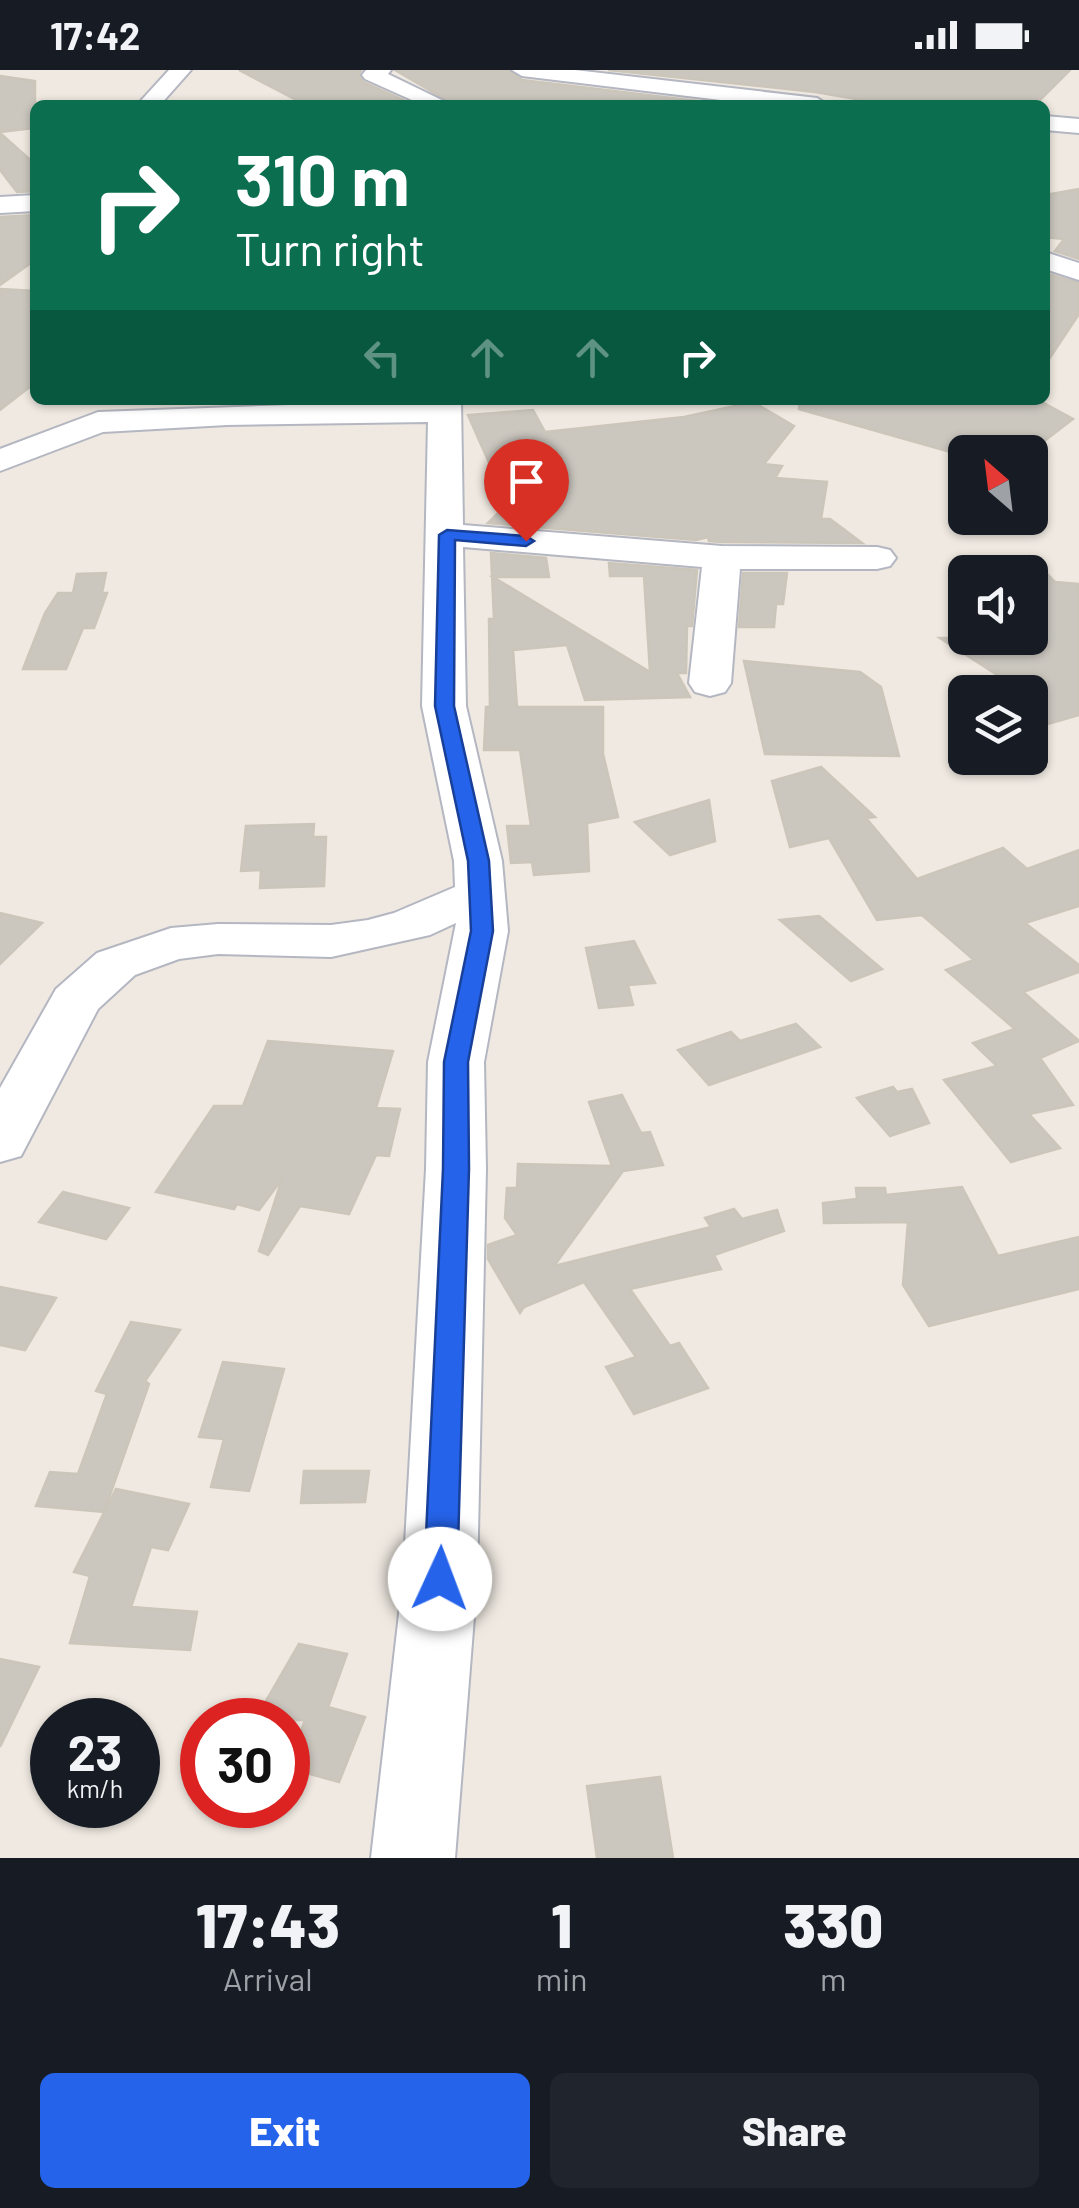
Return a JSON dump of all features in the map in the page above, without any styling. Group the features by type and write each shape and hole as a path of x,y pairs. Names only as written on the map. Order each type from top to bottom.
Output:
{"street":[{"path":"153,100 181,70"},
{"path":"381,70 372,75 430,100"},
{"path":"522,70 756,100"},
{"path":"783,100 812,80"},
{"path":"1050,123 1079,126"},
{"path":"0,205 30,203"},
{"path":"1050,262 1079,272"},
{"path":"0,461 101,411 227,415 445,406 444,706 478,861 482,931 456,1062 456,1169 440,1579 413,1858"},
{"path":"447,535 722,556 877,558"},
{"path":"710,683 722,556"},
{"path":"0,1142 75,1001 116,964 172,944 261,938 331,941 368,935 412,924 480,894"}],"building":[{"path":"239,70 361,70 358,75 363,82 403,100 296,100"},
{"path":"395,70 508,70 522,80 689,100 446,100"},
{"path":"608,70 1070,70 1040,100 862,100"},
{"path":"0,76 35,81 30,129 0,132"},
{"path":"0,133 30,160 30,191 17,192 0,170"},
{"path":"1079,189 1079,259 1055,251 1064,239 1050,238 1050,194"},
{"path":"30,215 30,264 0,285 0,217"},
{"path":"1050,274 1079,283 1079,314 1050,358"},
{"path":"0,289 30,291 30,387 0,410"},
{"path":"739,405 758,405 794,426 764,464 782,466 775,478 827,482 821,519 830,519 862,543 722,542 709,541 708,537 696,540 488,523 546,465 491,467 468,415 533,410 545,432 684,417"},
{"path":"799,405 1047,405 1073,419 1048,438 1048,435 948,435 948,451 799,409"},
{"path":"491,553 546,558 549,577 493,577 650,672 644,576 610,576 609,563 697,570 692,626 687,626 686,673 677,673 690,697 585,700 567,645 513,650 517,707 603,707 603,754 618,817 587,823 589,871 534,875 532,862 511,863 507,826 531,826 520,750 484,750 486,707 490,707 489,619 494,619"},
{"path":"106,573 102,593 107,593 94,628 83,628 66,669 23,669 45,613 58,593 73,593 77,574"},
{"path":"743,573 787,573 783,604 776,604 774,627 739,627"},
{"path":"1048,575 1055,582 1079,584 1079,715 1048,724 1048,675 998,675 966,655 1048,655"},
{"path":"744,661 860,672 881,687 899,756 765,754"},
{"path":"821,767 875,817 866,818 917,879 1003,848 1027,869 1079,850 1079,906 1025,923 1079,965 1079,972 1023,992 1079,1041 1040,1058 1073,1105 1029,1114 1060,1148 1011,1162 944,1080 997,1066 973,1043 1015,1029 946,970 974,960 922,915 877,920 829,838 790,847 772,781"},
{"path":"709,800 715,841 670,855 635,822"},
{"path":"314,824 313,837 326,837 324,886 260,888 261,870 241,871 246,826"},
{"path":"0,913 42,923 0,964"},
{"path":"819,916 882,969 851,981 780,920"},
{"path":"634,941 655,983 628,985 633,1005 599,1008 586,948"},
{"path":"796,1024 820,1047 709,1085 678,1050 731,1032 740,1041"},
{"path":"268,1041 393,1051 376,1108 400,1109 389,1156 376,1155 349,1214 300,1206 268,1255 259,1251 282,1179 259,1210 237,1204 234,1209 156,1192 214,1106 243,1106"},
{"path":"893,1087 897,1092 912,1089 929,1123 890,1136 857,1098"},
{"path":"622,1095 641,1133 650,1132 663,1165 623,1171 554,1266 711,1227 705,1218 734,1209 742,1219 777,1210 784,1231 714,1255 721,1269 630,1289 670,1346 679,1343 708,1388 634,1414 606,1367 636,1357 584,1282 524,1307 520,1313 488,1259 488,1245 517,1235 505,1218 507,1188 517,1188 518,1164 612,1166 589,1102"},
{"path":"962,1187 998,1256 1079,1237 1079,1289 929,1326 903,1285 908,1222 824,1223 823,1203 857,1199 856,1188 885,1188 886,1195"},
{"path":"63,1192 129,1208 106,1239 39,1222"},
{"path":"0,1287 56,1298 25,1350 0,1345"},
{"path":"131,1322 180,1330 145,1381 149,1384 104,1512 36,1506 50,1472 78,1474 107,1394 96,1391"},
{"path":"223,1362 284,1369 249,1491 211,1487 224,1439 199,1437"},
{"path":"304,1471 369,1471 365,1502 301,1503"},
{"path":"116,1489 189,1504 168,1550 151,1547 131,1607 197,1612 190,1650 70,1643 90,1576 74,1572"},
{"path":"299,1644 347,1654 328,1707 365,1717 339,1782 310,1774 310,1698 268,1698"},
{"path":"0,1659 39,1667 0,1747"},
{"path":"660,1777 673,1858 597,1858 587,1786"}],"route":[{"path":"440,1579 456,1169 456,1062 482,931 478,861 444,706 447,535 526,541"}]}
